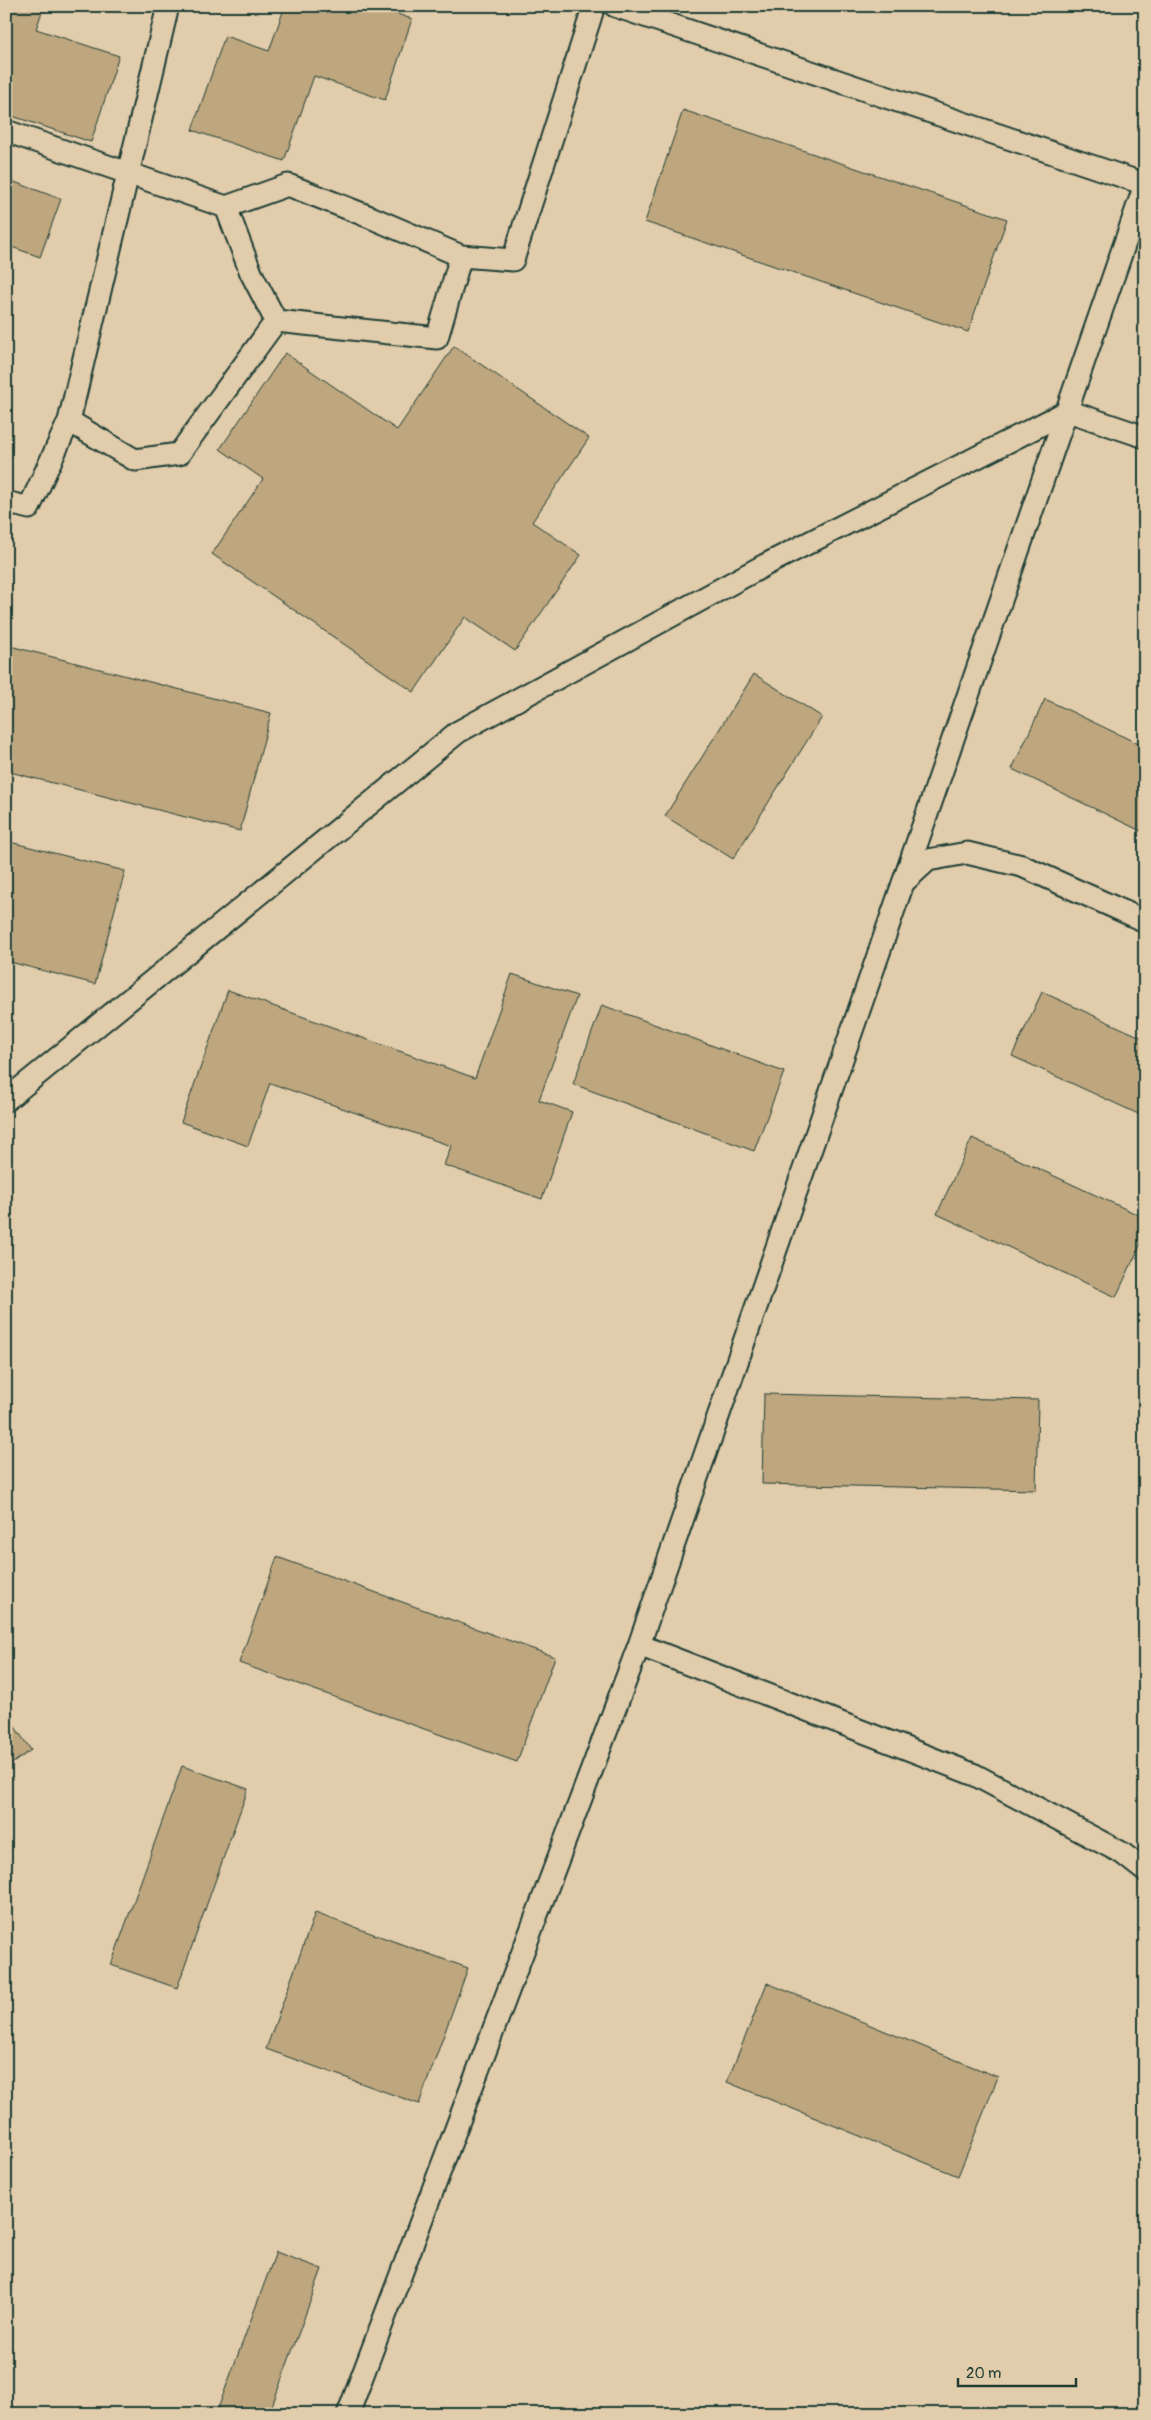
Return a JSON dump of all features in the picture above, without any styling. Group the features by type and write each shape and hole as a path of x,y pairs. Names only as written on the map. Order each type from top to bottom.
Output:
{"lane":[{"path":"6,502 29,508 69,422 168,6"},
{"path":"6,131 226,207 288,185 370,217 461,256 513,260 594,6"},
{"path":"348,2414 639,1646 1145,185 615,6"},
{"path":"226,207 251,273 276,322"},
{"path":"276,322 437,338 461,256"},
{"path":"69,422 135,460 179,454 276,322"},
{"path":"6,1100 458,732 765,565 1068,411 1145,437"},
{"path":"902,884 928,860 966,853 1022,866 1145,921"},
{"path":"639,1646 975,1775 1122,1853 1145,1872"}],"building":[{"path":"6,6 44,6 36,29 119,56 91,142 6,114"},
{"path":"285,6 374,6 412,19 385,100 314,76 284,161 192,130 225,36 269,51"},
{"path":"683,110 1007,219 968,332 645,222"},
{"path":"6,179 61,199 40,257 6,245"},
{"path":"454,346 589,438 532,522 581,555 515,651 465,617 414,692 212,554 263,479 220,449 285,353 397,430"},
{"path":"6,645 271,713 240,831 6,771"},
{"path":"754,674 822,717 733,859 665,816"},
{"path":"1045,699 1145,747 1145,833 1012,769"},
{"path":"6,841 125,871 95,984 6,961"},
{"path":"512,974 577,996 539,1100 572,1112 542,1199 444,1165 451,1146 270,1083 248,1146 181,1122 228,990 475,1078"},
{"path":"1042,992 1145,1039 1145,1117 1012,1056"},
{"path":"602,1005 784,1072 754,1151 573,1084"},
{"path":"972,1138 1145,1218 1145,1235 1116,1297 937,1214"},
{"path":"764,1394 1038,1400 1036,1490 762,1484"},
{"path":"277,1557 555,1657 517,1762 239,1663"},
{"path":"6,1714 31,1750 6,1768"},
{"path":"182,1766 248,1789 177,1988 111,1965"},
{"path":"315,1913 468,1968 419,2104 266,2049"},
{"path":"767,1983 998,2077 958,2176 727,2082"},
{"path":"276,2252 322,2269 269,2414 216,2414"}]}
